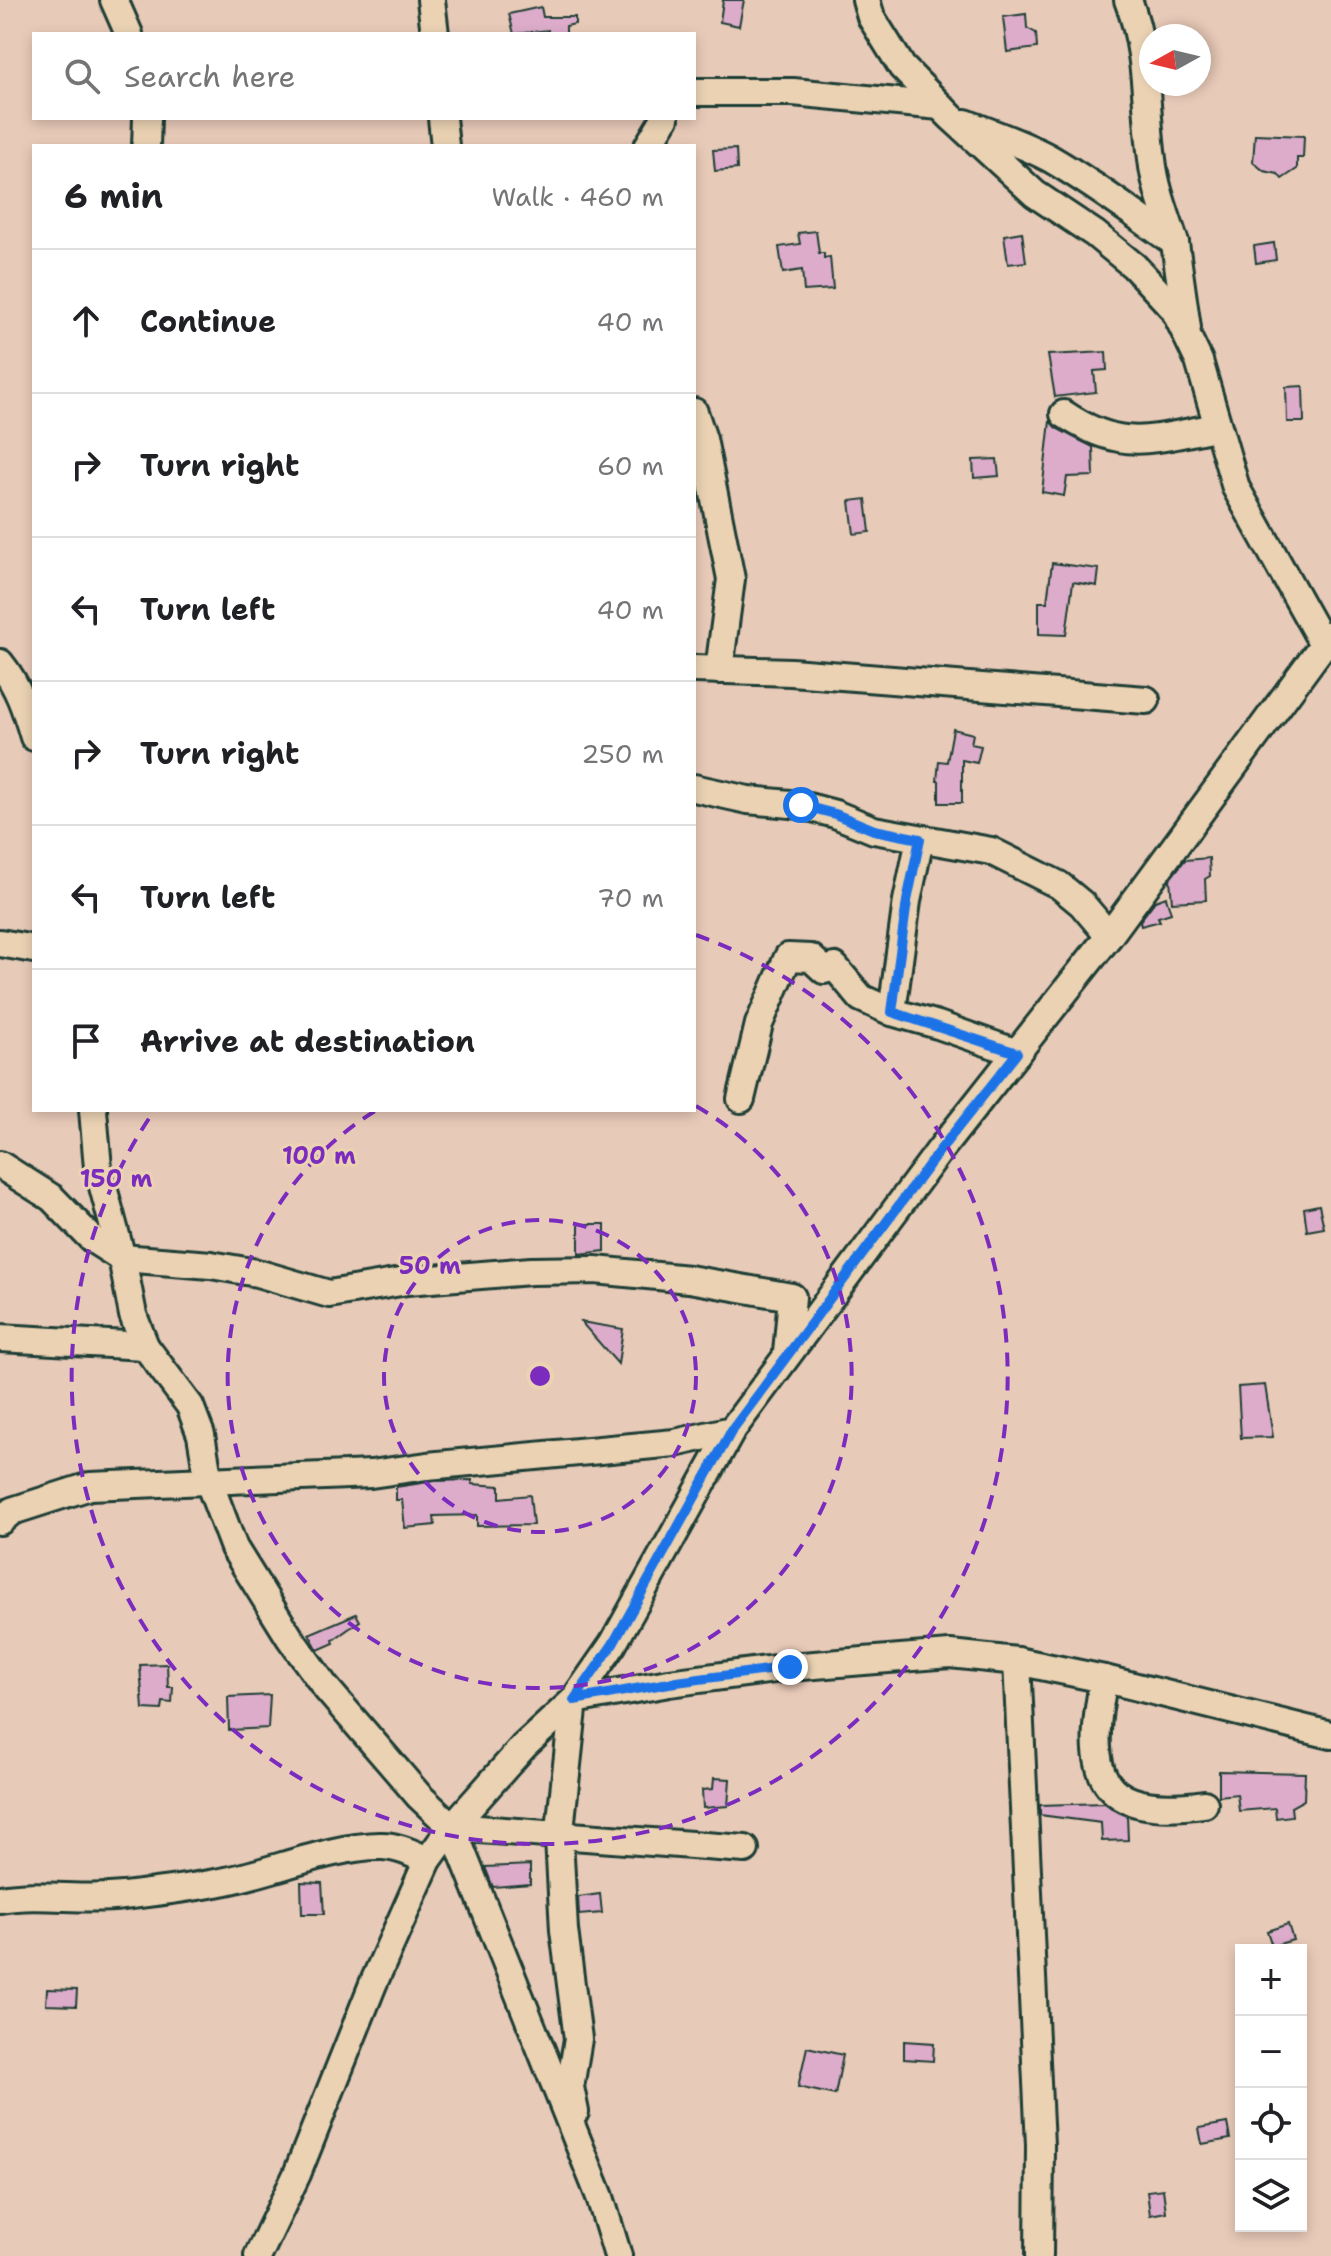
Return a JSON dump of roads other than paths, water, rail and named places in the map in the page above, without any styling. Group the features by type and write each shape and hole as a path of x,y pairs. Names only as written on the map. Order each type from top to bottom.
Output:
{"street":[{"path":"114,0 128,32"},
{"path":"431,0 435,32"},
{"path":"258,2256 308,2148 373,1984 428,1860 452,1827 523,1747 574,1700 613,1644 732,1430 1109,936 1327,639 1236,488 1199,361 1174,309 1134,266 1095,234 1035,194 945,112 902,67 871,17 866,0"},
{"path":"1128,0 1144,69 1156,181 1175,243 1188,334"},
{"path":"696,92 793,92 945,112 1051,160 1139,215 1175,243"},
{"path":"146,144 147,120"},
{"path":"442,120 445,144"},
{"path":"649,144 664,120"},
{"path":"1064,414 1111,439 1149,441 1217,427"},
{"path":"696,418 731,579 707,670 791,672 1146,700"},
{"path":"0,663 11,677 32,731"},
{"path":"696,789 721,796 817,808 874,830 991,851 1059,885 1082,904 1109,936"},
{"path":"892,1012 907,901 920,839"},
{"path":"0,943 32,949"},
{"path":"741,1099 759,1024 788,957 811,958 824,970 835,967 861,998 892,1012 1017,1053"},
{"path":"93,1112 98,1168 122,1258 133,1315 145,1346 190,1406 201,1435 209,1482 234,1548 290,1638 326,1688 409,1784 452,1827 600,2197 618,2256"},
{"path":"0,1165 52,1198 92,1239 122,1258 176,1260 226,1267 329,1294 407,1281 531,1271 595,1270 689,1279 792,1297 787,1355"},
{"path":"0,1338 145,1346"},
{"path":"0,1521 12,1511 90,1486 371,1474 675,1443 732,1430"},
{"path":"574,1700 669,1683 790,1667 950,1654 1017,1661 1104,1679 1331,1735"},
{"path":"1017,1661 1040,2145 1039,2256"},
{"path":"1104,1679 1099,1712 1098,1762 1107,1785 1143,1806 1174,1808 1204,1804"},
{"path":"574,1700 560,1837 564,1930 578,2039 570,2087 582,2152"},
{"path":"452,1827 745,1849"},
{"path":"0,1899 118,1897 175,1890 227,1881 355,1848 382,1846 401,1849 428,1860"}]}
